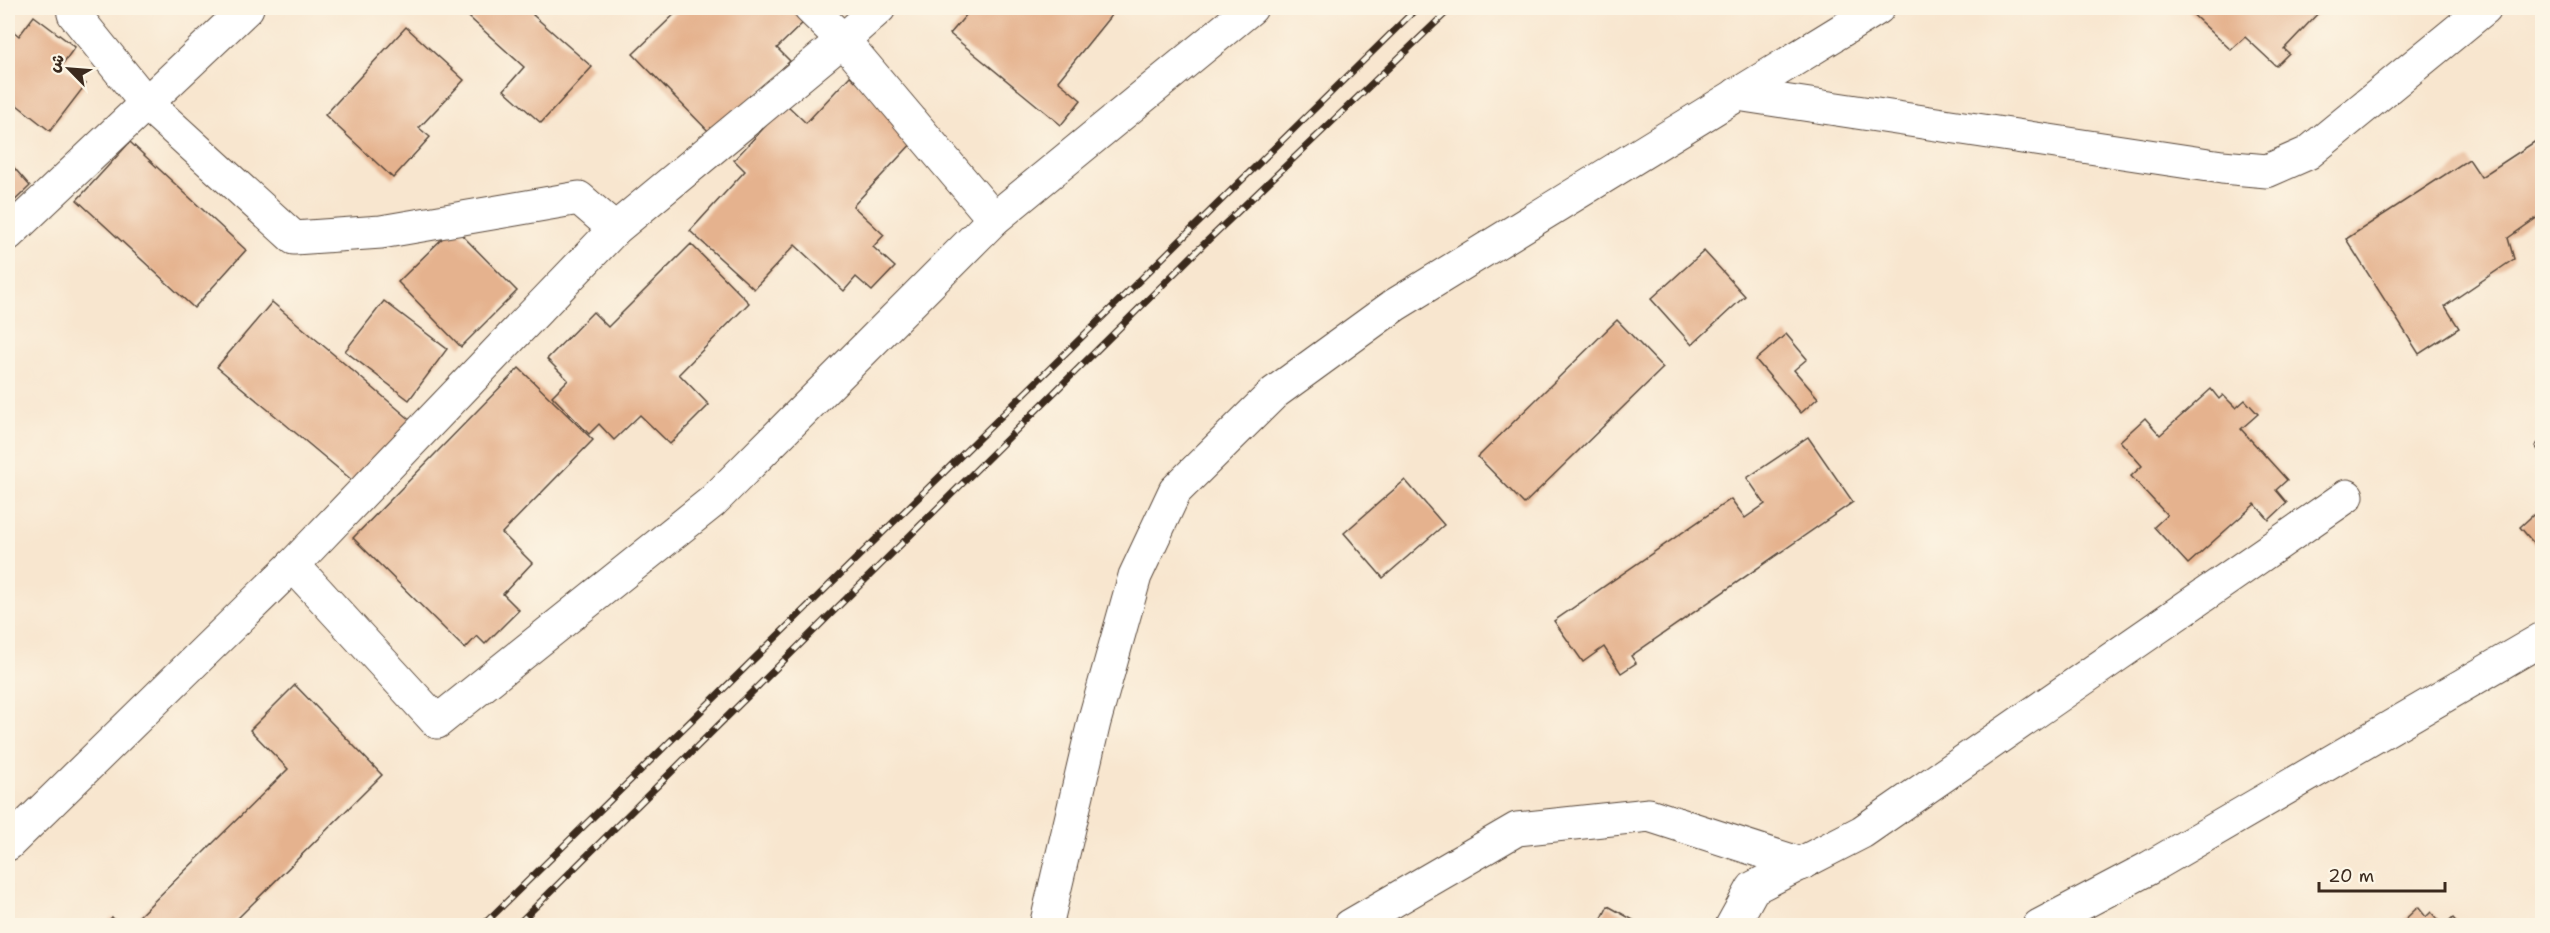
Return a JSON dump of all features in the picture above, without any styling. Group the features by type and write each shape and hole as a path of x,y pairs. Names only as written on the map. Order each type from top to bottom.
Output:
{"street":[{"path":"73,8 74,14 146,103 294,238 381,232 579,198 615,229"},
{"path":"8,234 247,8"},
{"path":"810,8 843,40 994,219"},
{"path":"8,844 293,565 615,229 879,8"},
{"path":"293,565 437,722 712,502 994,219 1251,8"},
{"path":"1047,926 1094,722 1135,576 1175,491 1274,393 1395,305 1878,8"},
{"path":"1737,94 2222,167 2267,171 2308,153 2485,8"},
{"path":"1732,926 1753,888 1862,832 2348,496"},
{"path":"2039,926 2149,868 2542,639"},
{"path":"1350,926 1517,829 1649,815 1801,864"}],"building":[{"path":"459,8 540,8 533,15 592,67 541,123 504,90 524,67"},
{"path":"681,8 800,8 809,17 777,48 790,61 713,136 633,54"},
{"path":"972,8 1117,8 1058,81 1081,100 1061,125 950,34"},
{"path":"2186,8 2323,8 2284,49 2289,53 2276,66 2245,37 2231,50"},
{"path":"34,16 75,47 61,66 86,84 50,131 8,98 8,27 19,36"},
{"path":"406,27 464,80 419,128 430,137 393,178 325,115"},
{"path":"850,76 916,139 853,206 884,235 873,247 895,267 872,291 856,277 844,291 795,245 754,289 690,231 745,171 734,160 786,104 806,123"},
{"path":"2542,137 2542,214 2508,238 2514,259 2445,306 2459,328 2419,354 2346,239 2469,159 2481,177"},
{"path":"130,142 246,250 194,308 77,200"},
{"path":"8,163 30,186 8,207"},
{"path":"454,227 517,291 461,347 398,282"},
{"path":"691,244 749,303 679,374 709,405 670,444 640,415 614,440 599,424 589,434 552,396 568,380 547,359 593,312 608,327"},
{"path":"1704,251 1745,296 1692,345 1651,299"},
{"path":"384,301 447,349 409,400 345,351"},
{"path":"272,302 413,422 359,486 217,367"},
{"path":"1617,320 1663,368 1524,504 1478,457"},
{"path":"1786,334 1807,359 1794,370 1818,398 1801,413 1756,360"},
{"path":"519,368 593,440 502,533 532,563 503,594 519,610 485,644 477,636 465,649 353,538"},
{"path":"2211,389 2219,399 2223,395 2236,408 2245,400 2258,414 2241,429 2287,480 2276,490 2287,503 2269,520 2255,504 2188,564 2154,527 2167,515 2131,476 2142,466 2120,441 2145,418 2160,435"},
{"path":"1808,437 1853,502 1631,656 1636,663 1621,673 1604,647 1583,662 1554,621 1731,499 1745,518 1765,504 1747,478"},
{"path":"2542,439 2542,455 2535,446"},
{"path":"1405,480 1444,525 1383,578 1344,533"},
{"path":"2542,507 2542,553 2520,527"},
{"path":"295,685 382,775 230,926 129,926 288,769 250,730"},
{"path":"1608,906 1644,926 1598,926"},
{"path":"2418,907 2426,917 2431,912 2443,926 2398,926"},
{"path":"112,917 120,926 104,926"},
{"path":"2453,918 2460,926 2444,926"}],"railway":[{"path":"482,926 1417,8"},
{"path":"516,926 1204,244 1451,8"}]}
